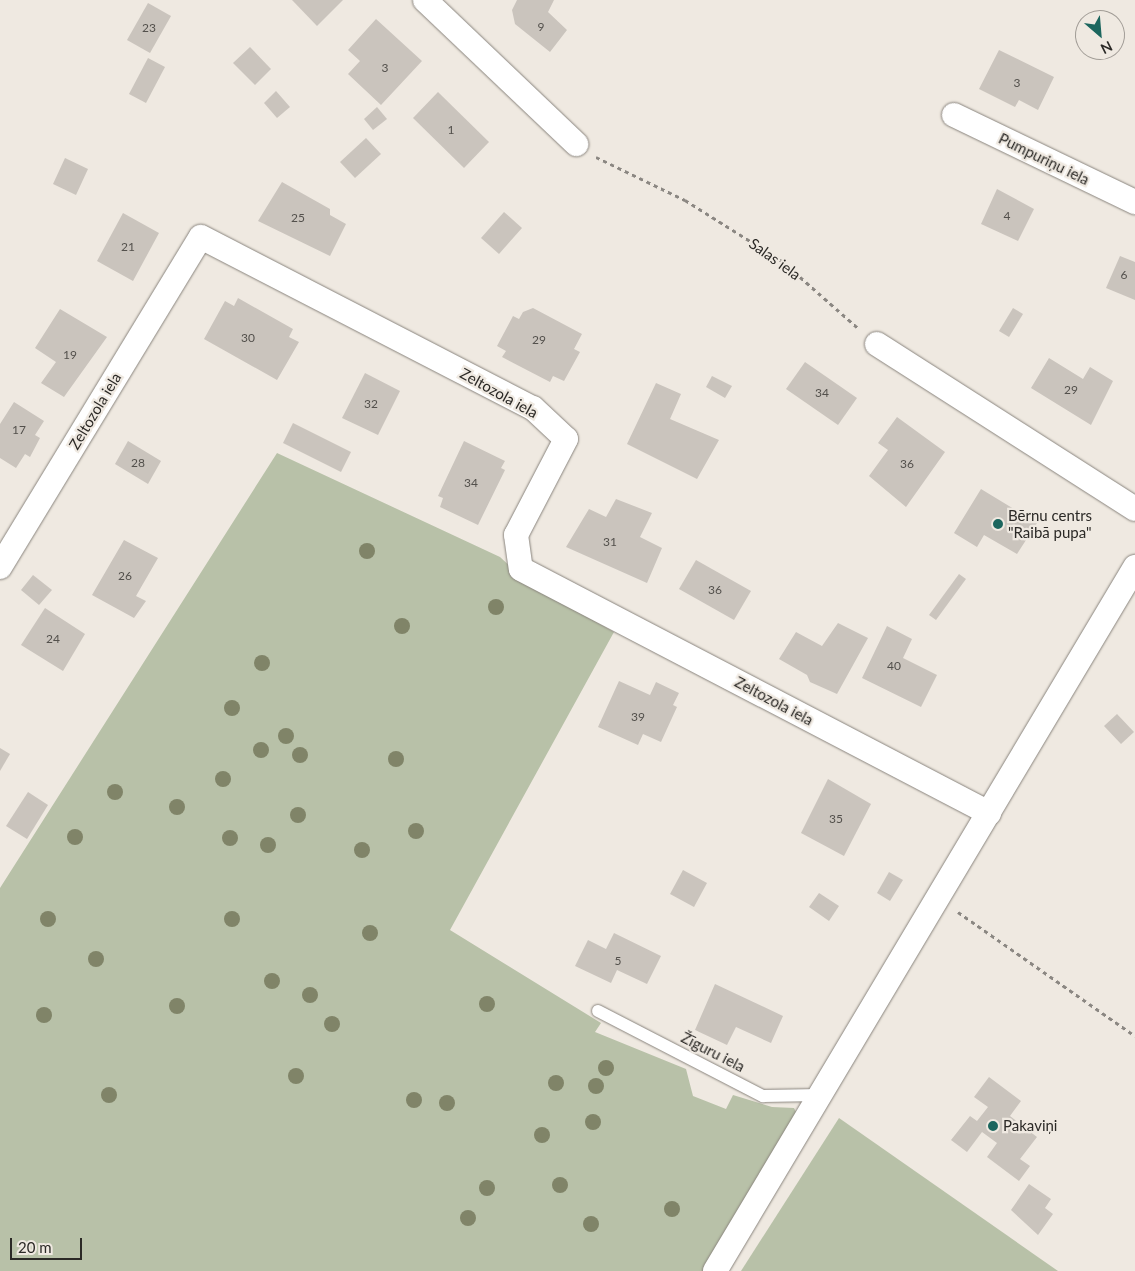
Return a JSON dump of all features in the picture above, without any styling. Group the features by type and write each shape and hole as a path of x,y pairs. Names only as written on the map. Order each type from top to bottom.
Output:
{"street":[{"path":"425,0 449,8 576,144"},
{"name":"Pumpuriņu iela","path":"954,115 1135,202"},
{"name":"Zeltozola iela","path":"0,567 201,237 533,408 566,439 516,535 521,569 989,813"},
{"path":"877,344 1135,509"},
{"path":"715,1271 1135,567"}],"lane":[{"name":"Žīguru iela","path":"598,1011 763,1096 820,1095"}],"path":[{"name":"Salas iela","path":"576,144 614,168 685,200 782,261 877,344"},
{"path":"938,898 1135,1036"}],"green space":[{"path":"277,453 500,557 528,583 614,632 450,930 601,1023 595,1032 686,1069 693,1096 726,1109 733,1095 772,1107 794,1108 797,1114 703,1271 0,1271 0,888"},
{"path":"839,1118 1058,1271 741,1271"}],"building":[{"path":"292,0 343,0 317,26"},
{"path":"517,0 554,0 548,12 567,30 550,52 515,24 512,10"},
{"path":"148,3 171,16 150,53 127,40"},
{"path":"376,19 422,61 381,105 348,74 360,61 348,50"},
{"path":"250,47 271,69 255,85 233,63"},
{"path":"999,50 1054,77 1038,110 1019,100 1015,107 979,89"},
{"path":"148,58 165,67 146,103 129,94"},
{"path":"276,91 290,107 277,118 264,103"},
{"path":"438,92 489,142 464,168 413,118"},
{"path":"377,107 387,119 373,130 364,119"},
{"path":"366,138 381,154 355,178 340,162"},
{"path":"65,158 88,169 76,195 53,184"},
{"path":"282,182 330,209 330,215 346,224 330,256 258,221"},
{"path":"997,189 1034,209 1018,241 981,224"},
{"path":"504,212 522,228 499,254 481,238"},
{"path":"123,213 159,233 133,281 97,261"},
{"path":"1120,256 1135,262 1135,300 1106,288"},
{"path":"238,298 293,329 289,337 299,342 277,380 204,339 225,301 234,306"},
{"path":"533,308 582,334 574,349 580,352 564,381 553,376 550,382 502,357 506,351 497,346 513,316 519,319 523,312"},
{"path":"1013,308 1023,314 1009,337 999,331"},
{"path":"60,309 107,337 64,397 41,383 56,362 35,348"},
{"path":"1049,358 1083,379 1090,367 1113,381 1091,425 1031,388"},
{"path":"805,362 857,398 838,425 786,389"},
{"path":"365,373 400,391 378,435 342,418"},
{"path":"712,376 732,386 725,398 706,387"},
{"path":"656,383 681,394 670,419 719,440 697,479 627,444"},
{"path":"14,402 44,421 35,435 40,438 30,457 25,454 16,468 0,458 0,424"},
{"path":"897,417 945,452 906,507 869,476 888,450 878,443"},
{"path":"293,423 351,452 341,472 283,443"},
{"path":"128,441 161,461 148,484 115,464"},
{"path":"464,441 505,461 501,468 505,470 478,525 440,507 443,498 438,496"},
{"path":"981,489 1037,523 1017,554 984,535 977,547 954,533"},
{"path":"616,499 652,513 640,537 662,548 647,583 566,547 589,509 606,517"},
{"path":"124,540 158,558 136,596 146,601 134,618 92,595"},
{"path":"696,560 751,591 734,620 679,589"},
{"path":"959,574 966,579 936,620 929,615"},
{"path":"33,575 52,590 39,605 21,590"},
{"path":"45,608 85,634 63,671 21,645"},
{"path":"838,623 868,638 837,694 810,682 807,675 779,659 796,632 822,646"},
{"path":"887,626 912,639 903,658 937,675 921,707 862,678"},
{"path":"619,681 650,695 656,682 679,693 673,705 677,707 661,742 643,734 638,745 598,727"},
{"path":"1117,714 1134,732 1121,744 1104,726"},
{"path":"0,748 10,754 0,771"},
{"path":"828,779 871,804 844,856 801,833"},
{"path":"28,792 48,805 27,839 6,826"},
{"path":"683,870 707,883 694,907 670,894"},
{"path":"889,872 903,880 890,901 877,893"},
{"path":"819,893 839,906 829,921 809,907"},
{"path":"614,933 661,956 647,984 617,970 611,983 575,966 588,940 606,949"},
{"path":"715,984 783,1016 771,1043 736,1027 727,1045 695,1030"},
{"name":"Pakaviņi","path":"989,1077 1021,1101 1010,1116 1037,1137 1020,1159 1030,1166 1019,1181 987,1157 997,1143 982,1132 967,1152 951,1140 970,1116 977,1121 988,1107 974,1097"},
{"path":"1029,1184 1051,1199 1045,1208 1053,1214 1038,1235 1011,1210"}],"place":[{"name":"Bērnu centrs \"Raibā pupa\"","path":"998,524"},
{"name":"Pakaviņi","path":"993,1126"}]}
